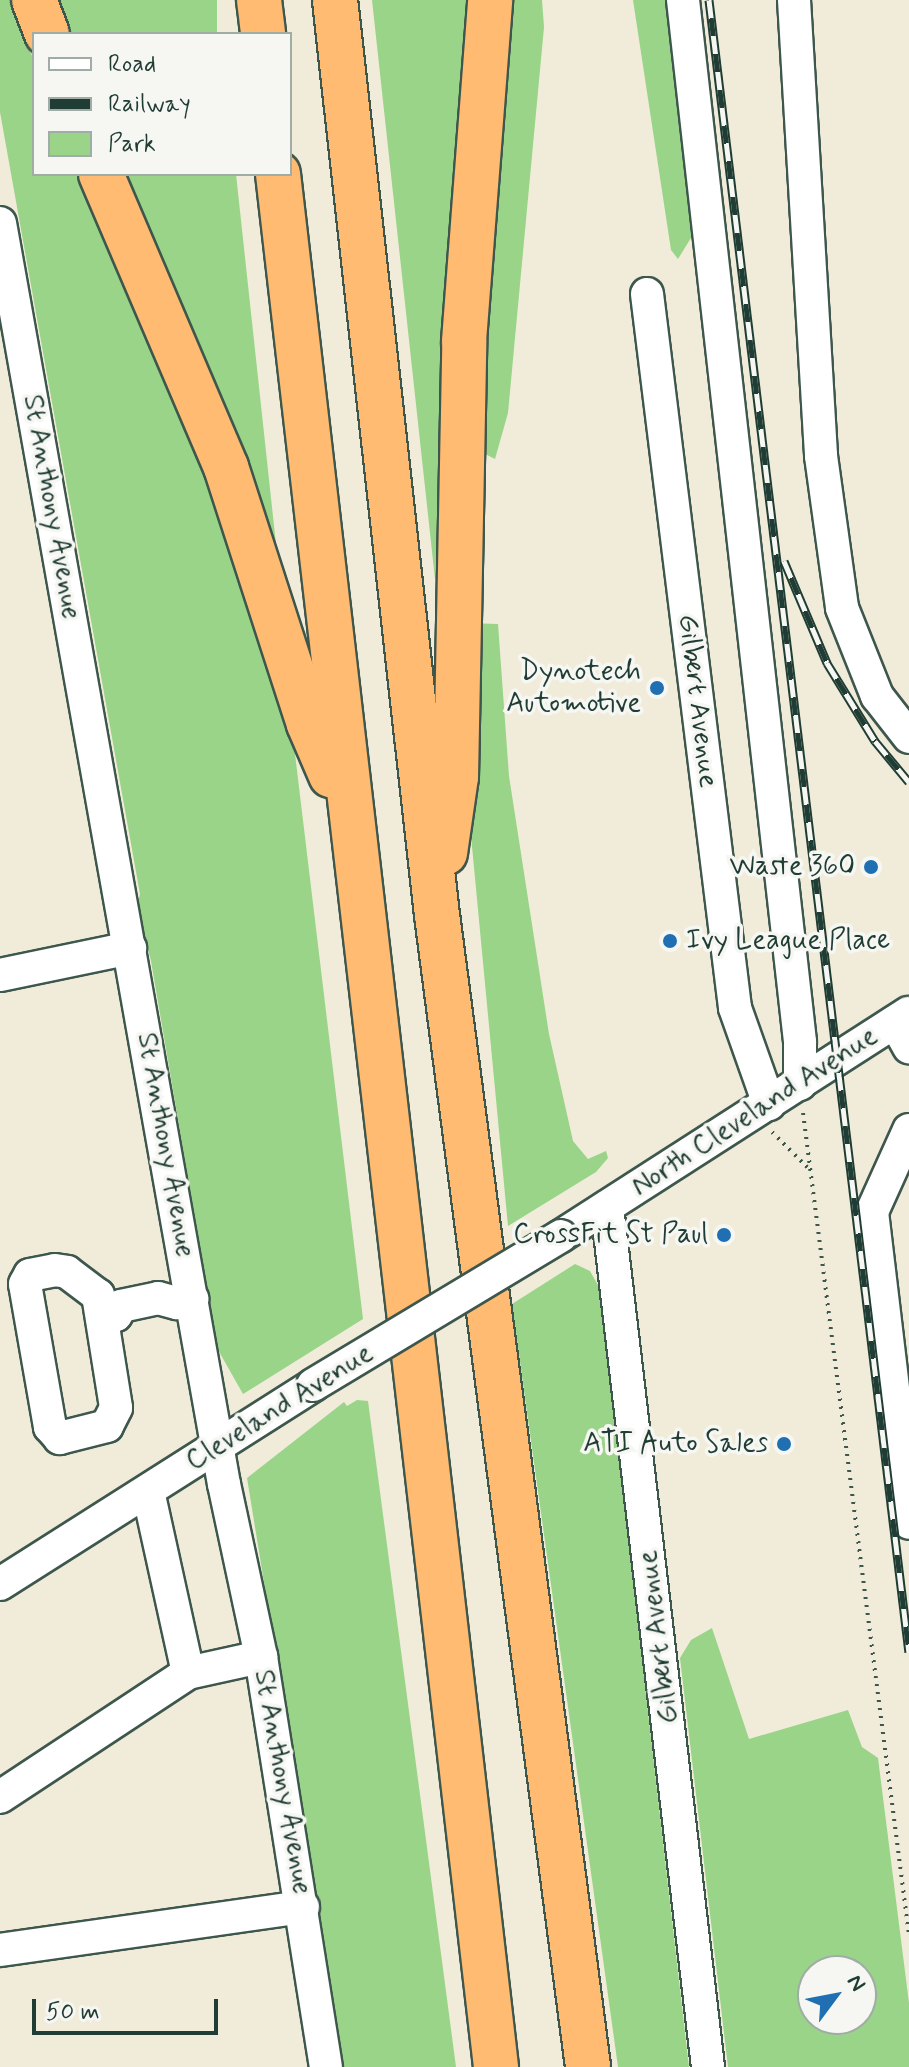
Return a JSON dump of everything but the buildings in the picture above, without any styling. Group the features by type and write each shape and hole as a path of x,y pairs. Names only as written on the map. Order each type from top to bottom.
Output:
{"highway":[{"path":"34,0 46,32"},
{"path":"259,0 263,32"},
{"path":"335,0 437,915 588,2067"},
{"path":"437,915 456,777 464,341 490,0"},
{"path":"102,176 226,467 309,724 350,817"},
{"path":"278,176 496,2067"}],"street":[{"path":"683,0 800,1042 800,1084"},
{"path":"794,0 821,456 842,608 877,696 909,737"},
{"name":"St Anthony Avenue","path":"0,223 130,948 184,1301 218,1446 261,1657 326,2067"},
{"name":"Gilbert Avenue","path":"647,294 735,1008 763,1107"},
{"path":"0,975 130,948"},
{"name":"North Cleveland Avenue","path":"561,1236 800,1084 904,1028"},
{"path":"908,1511 897,1332 872,1212 909,1130"},
{"name":"Gilbert Avenue","path":"607,1207 708,2067"},
{"name":"Cleveland Avenue","path":"0,1584 313,1385 561,1236"},
{"path":"67,1272 98,1295 109,1316 116,1408 107,1426 60,1438 50,1427 25,1284 30,1275 67,1272"},
{"path":"109,1316 121,1306 158,1298 184,1301"},
{"path":"148,1491 188,1673"},
{"path":"0,1797 188,1673 261,1657"},
{"path":"0,1950 303,1907"}],"path":[{"path":"800,1084 909,1935"},
{"path":"763,1107 774,1136 811,1171"}],"green space":[{"path":"0,0 10,0 32,56 32,176 84,176 219,474 289,704 363,1319 243,1394 217,1348 151,961 137,907 140,894 0,112"},
{"path":"58,0 217,0 217,32 58,32"},
{"path":"372,0 467,0 446,272 444,579 435,579"},
{"path":"514,0 542,0 544,27 508,413 495,459 479,451"},
{"path":"633,0 672,0 694,233 678,259 671,250"},
{"path":"125,176 236,176 279,572"},
{"path":"465,623 498,624 509,776 549,1034 573,1141 588,1159 606,1151 608,1158 596,1172 508,1226 466,783"},
{"path":"575,1264 590,1271 599,1287 689,2067 618,2067 512,1304"},
{"path":"357,1400 368,1401 456,2067 343,2067 247,1478 344,1402 347,1406"},
{"path":"712,1628 749,1739 848,1710 862,1747 878,1758 909,2003 909,2067 728,2067 680,1658 691,1640"}],"railway":[{"path":"709,0 909,1652"},
{"path":"784,561 827,663 875,741 909,782"}],"place":[{"name":"Dynotech Automotive","path":"657,688"},
{"name":"Waste 360","path":"871,867"},
{"name":"Ivy League Place","path":"670,941"},
{"name":"CrossFit St Paul","path":"724,1235"},
{"name":"ATI Auto Sales","path":"784,1444"}]}
